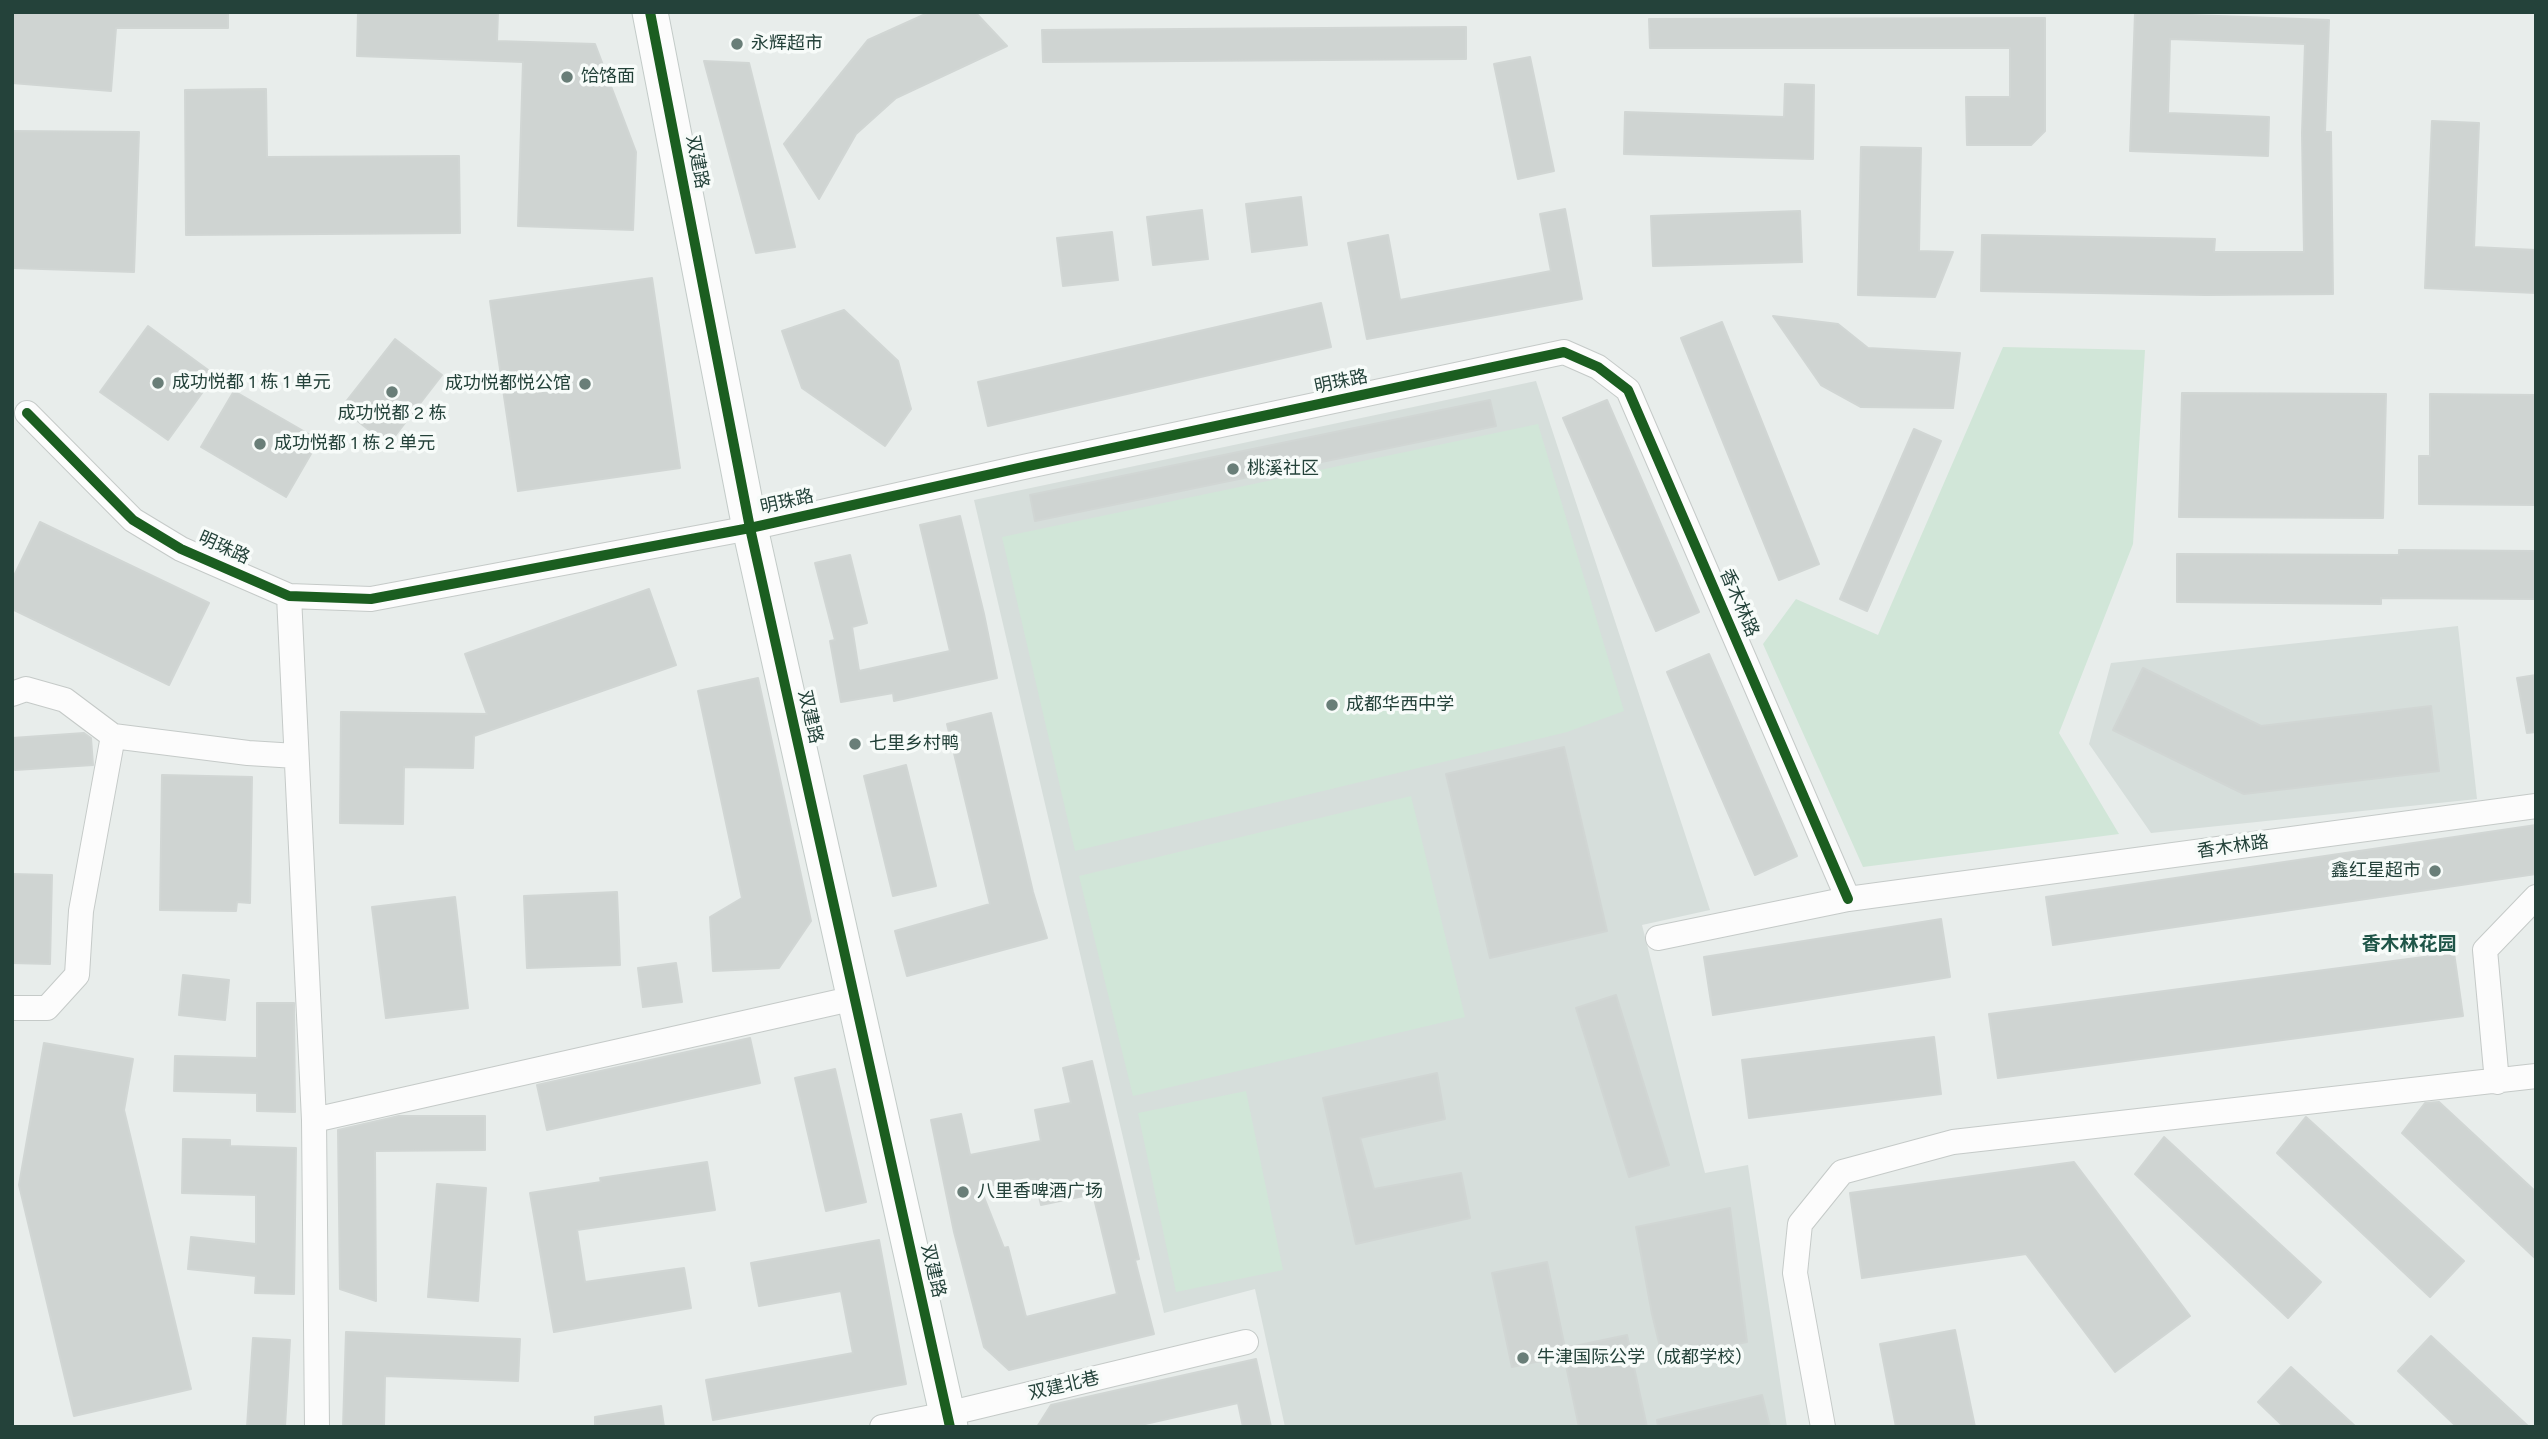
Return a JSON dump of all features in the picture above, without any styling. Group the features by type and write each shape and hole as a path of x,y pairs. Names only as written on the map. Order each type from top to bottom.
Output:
{"street":[{"name":"双建路","path":"650,12 750,528 948,1420"},
{"name":"明珠路","path":"27,413 134,520 181,549 289,596 371,599 750,528 1564,352"},
{"name":"香木林路","path":"1564,352 1598,367 1628,390 1848,899"},
{"path":"289,596 314,1120 317,1427"},
{"path":"12,694 26,688 65,700 113,736 248,753 296,756"},
{"path":"12,1009 47,1008 77,975 81,911 113,736"},
{"name":"香木林路","path":"1658,938 1848,899 2536,806"},
{"path":"2497,1082 2485,950 2536,897"},
{"path":"314,1120 855,998"},
{"path":"1823,1427 1795,1273 1800,1224 1842,1172 1953,1142 2536,1076"},
{"name":"双建北巷","path":"882,1427 948,1420 1246,1342"}],"shaded area":[{"name":"成都华西中学","path":"1536,381 1710,910 1642,925 1705,1173 1748,1165 1787,1427 1285,1427 1255,1289 1164,1313 974,500"},
{"path":"2458,626 2477,799 2151,833 2089,744 2111,663"}],"green space":[{"path":"2003,347 2145,350 2133,544 2059,733 2119,834 1863,867 1763,644 1796,599 1878,635"},
{"path":"1538,424 1624,711 1567,732 1075,851 1002,537"},
{"path":"1411,796 1465,1017 1133,1096 1079,876"},
{"path":"1246,1091 1283,1270 1176,1292 1138,1113"}],"building":[{"path":"12,12 228,12 228,28 116,28 111,91 12,83"},
{"path":"358,12 498,12 497,41 595,44 636,152 633,230 518,226 523,62 357,56"},
{"path":"930,12 975,12 1007,46 896,98 856,134 819,199 784,144 868,40"},
{"path":"2135,13 2329,20 2325,132 2331,132 2333,294 1981,291 1982,235 2215,239 2214,252 2304,252 2302,133 2305,44 2170,39 2168,113 2269,117 2268,156 2130,151"},
{"path":"2045,18 2045,131 2031,145 1967,145 1966,97 2010,97 2010,48 1650,48 1649,19"},
{"path":"1466,27 1466,59 1043,62 1042,30"},
{"path":"1530,57 1554,171 1518,179 1494,64"},
{"path":"704,61 749,63 795,247 756,253"},
{"path":"1785,84 1814,85 1813,159 1624,154 1625,112 1784,117"},
{"path":"266,89 267,157 459,156 460,233 186,235 185,90"},
{"path":"2432,121 2479,123 2474,247 2536,250 2536,293 2425,288"},
{"path":"12,131 139,132 134,272 12,268"},
{"path":"1861,147 1921,148 1919,251 1953,252 1935,297 1858,295"},
{"path":"1301,197 1307,245 1252,252 1246,204"},
{"path":"1565,209 1582,299 1367,339 1348,243 1388,235 1400,300 1551,271 1540,214"},
{"path":"1202,210 1208,259 1153,265 1147,217"},
{"path":"1800,211 1802,262 1653,266 1651,216"},
{"path":"1112,232 1118,280 1063,286 1057,238"},
{"name":"成功悦都悦公馆","path":"652,278 680,468 518,491 490,301"},
{"path":"1321,303 1331,347 988,426 978,382"},
{"path":"844,310 898,361 911,409 885,446 802,388 782,331"},
{"path":"1773,316 1838,324 1868,348 1960,353 1953,408 1861,407 1821,385"},
{"path":"1722,322 1819,564 1779,580 1681,338"},
{"name":"成功悦都 1 栋 1 单元","path":"148,326 215,375 168,440 100,392"},
{"name":"成功悦都 2 栋","path":"395,339 442,375 388,445 341,408"},
{"name":"成功悦都 1 栋 2 单元","path":"234,391 319,440 286,497 201,447"},
{"path":"2182,393 2386,394 2383,518 2179,517"},
{"path":"2430,394 2536,395 2536,505 2419,504 2419,456 2430,456"},
{"path":"1490,400 1496,426 1035,521 1030,495"},
{"path":"1607,400 1699,612 1656,631 1563,418"},
{"path":"1914,429 1941,441 1867,611 1840,599"},
{"path":"960,516 997,678 894,701 893,693 841,702 830,641 835,640 815,563 850,555 867,623 852,627 859,671 950,651 920,525"},
{"path":"40,522 209,603 169,685 12,609 12,580"},
{"path":"2399,550 2536,551 2536,599 2381,598 2381,604 2177,602 2177,554 2399,555"},
{"path":"649,589 676,665 474,736 473,768 404,767 403,824 340,823 341,712 487,714 465,654"},
{"path":"1709,654 1797,856 1755,875 1667,672"},
{"path":"2143,668 2261,726 2431,706 2439,771 2244,794 2113,730"},
{"path":"2536,675 2536,732 2527,733 2517,678"},
{"path":"758,678 811,921 779,968 713,971 710,917 742,898 698,691"},
{"path":"991,713 1033,892 1047,938 907,976 895,931 990,904 947,724"},
{"path":"84,733 91,738 93,765 15,770 12,738"},
{"path":"1564,747 1607,931 1490,958 1446,774"},
{"path":"906,765 936,886 893,896 864,776"},
{"path":"162,775 252,777 250,903 237,902 236,911 160,910"},
{"path":"2536,825 2536,874 2053,945 2046,897"},
{"path":"12,874 52,875 50,964 12,963"},
{"path":"617,892 620,965 527,968 524,896"},
{"path":"455,897 468,1008 386,1018 372,907"},
{"path":"1941,919 1950,977 1713,1015 1704,957"},
{"path":"2454,953 2463,1016 1998,1078 1989,1014"},
{"path":"676,963 682,1002 643,1007 638,968"},
{"path":"183,975 229,980 225,1020 179,1015"},
{"path":"1616,995 1669,1165 1629,1177 1576,1008"},
{"path":"257,1003 294,1003 295,1112 257,1111 257,1093 174,1091 175,1056 257,1058"},
{"path":"1934,1037 1941,1094 1749,1118 1742,1060"},
{"path":"750,1038 760,1083 547,1130 537,1085"},
{"path":"44,1043 133,1059 124,1110 191,1389 74,1416 19,1185"},
{"path":"1092,1061 1139,1259 1135,1260 1154,1334 1009,1370 984,1347 954,1232 931,1120 961,1114 970,1155 1041,1141 1035,1110 1071,1103 1063,1068","holes":["1035,1179 1041,1205 1093,1194 1117,1294 1026,1317 1008,1247 1004,1248 980,1187"]},
{"path":"835,1069 866,1202 826,1211 795,1078"},
{"path":"1437,1073 1445,1119 1360,1138 1374,1189 1461,1173 1470,1218 1356,1244 1323,1098"},
{"path":"2439,1102 2536,1192 2536,1259 2402,1133 2425,1103"},
{"path":"399,1116 485,1116 485,1150 375,1151 376,1301 340,1289 338,1130"},
{"path":"2306,1117 2464,1261 2430,1297 2277,1153"},
{"path":"2164,1137 2321,1282 2288,1318 2135,1174"},
{"path":"183,1139 230,1140 230,1146 296,1148 294,1294 255,1293 256,1276 188,1269 191,1237 256,1244 256,1195 182,1193"},
{"path":"707,1162 715,1210 577,1230 585,1282 684,1268 691,1308 554,1332 530,1193 601,1182 600,1178"},
{"path":"2074,1162 2190,1316 2115,1372 2026,1254 1862,1278 1850,1193"},
{"path":"437,1184 486,1188 478,1301 428,1297"},
{"path":"1730,1208 1747,1342 1663,1359 1636,1227"},
{"path":"879,1240 906,1384 713,1420 706,1380 853,1353 841,1291 759,1306 751,1263"},
{"path":"1547,1262 1565,1348 1627,1335 1647,1427 1579,1427 1564,1356 1512,1367 1492,1273"},
{"path":"1955,1330 1975,1427 1896,1427 1880,1344"},
{"path":"346,1332 520,1339 518,1381 385,1376 384,1427 343,1427"},
{"path":"2431,1336 2529,1427 2457,1427 2398,1371"},
{"path":"253,1338 290,1340 285,1427 247,1427"},
{"path":"1256,1359 1271,1427 1243,1427 1238,1403 1132,1427 1037,1427 1051,1405"},
{"path":"2291,1367 2356,1427 2284,1427 2258,1402"},
{"path":"1762,1395 1770,1427 1658,1427 1657,1420"},
{"path":"661,1406 664,1427 595,1427 595,1417"}],"cycle path":[{"path":"650,12 750,528 950,1427"},
{"path":"27,413 133,520 181,549 289,596 371,599 750,528 1564,352 1598,367 1628,390 1848,899"}],"place":[{"name":"永辉超市","path":"737,44"},
{"name":"饸饹面","path":"567,77"},
{"name":"成功悦都 1 栋 1 单元","path":"158,383"},
{"name":"成功悦都悦公馆","path":"585,384"},
{"name":"成功悦都 2 栋","path":"392,392"},
{"name":"成功悦都 1 栋 2 单元","path":"260,444"},
{"name":"桃溪社区","path":"1233,469"},
{"name":"成都华西中学","path":"1332,705"},
{"name":"七里乡村鸭","path":"855,744"},
{"name":"鑫红星超市","path":"2435,871"},
{"name":"八里香啤酒广场","path":"963,1192"},
{"name":"牛津国际公学（成都学校）","path":"1523,1358"}],"district":[{"name":"香木林花园","path":"2409,944"}]}
